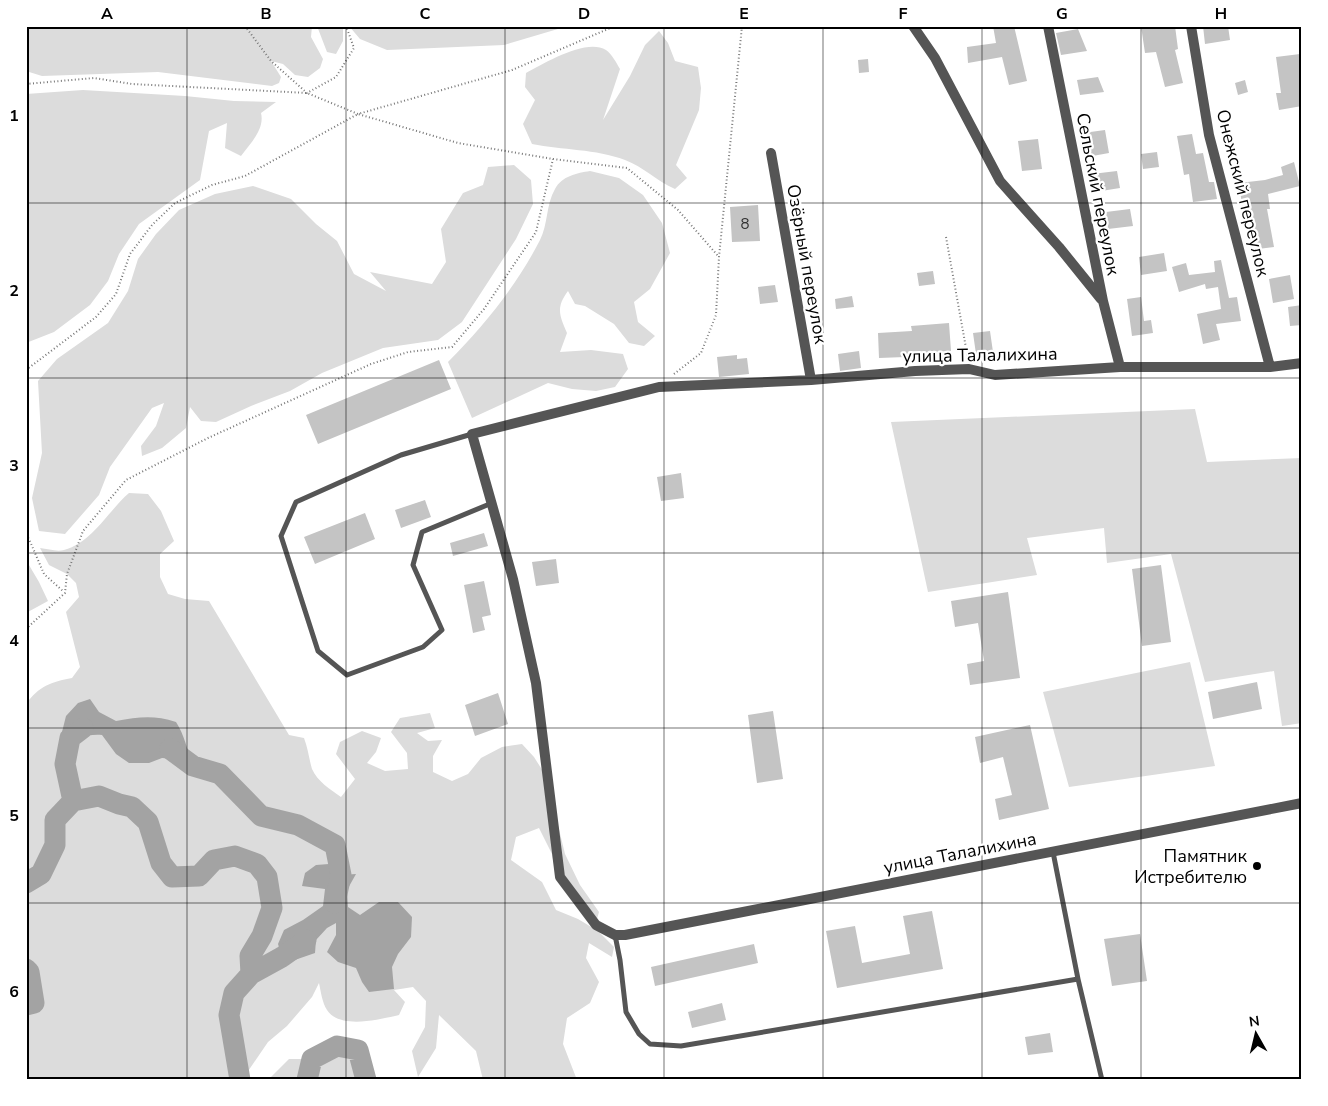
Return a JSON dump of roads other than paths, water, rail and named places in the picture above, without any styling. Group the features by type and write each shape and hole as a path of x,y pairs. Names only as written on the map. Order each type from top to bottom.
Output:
{"street":[{"path":"914,26 934,58 1000,181 1059,247 1103,301"},
{"name":"Сельский переулок","path":"1048,26 1103,301 1120,368"},
{"name":"Онежский переулок","path":"1191,26 1209,135 1270,367"},
{"name":"Озёрный переулок","path":"771,153 811,380"},
{"name":"улица Талалихина","path":"472,434 659,387 811,380 970,368 995,375 1120,368 1270,367 1302,364"},
{"path":"472,434 513,579 536,683 560,878 596,925 620,935"},
{"name":"улица Талалихина","path":"620,935 1302,803"}],"lane":[{"path":"472,434 401,455 296,502 281,536 318,652 347,675 423,647 442,630 413,565 422,532 492,503"},
{"path":"1053,852 1078,979 1102,1080"},
{"path":"620,935 620,960 626,1012 639,1034 650,1044 681,1046 1078,979"}],"waterway":[{"path":"73,801 65,764 70,738 83,728"},
{"path":"170,749 193,766 220,774 261,816 298,825 335,845 341,875 335,903"},
{"path":"26,883 41,874 55,845 55,820 73,801 99,796 132,807 148,822 161,863 172,877 199,876 214,860 235,856 257,864 267,877 272,908 262,936 250,956 251,974 234,993 229,1015 240,1080"},
{"path":"251,974 282,957 306,940"},
{"path":"26,969 29,972 34,1003 26,1005"},
{"path":"307,1080 312,1059 337,1046 358,1050 366,1080"}],"place":[{"name":"Памятник Истребителю","path":"1257,866"}]}
